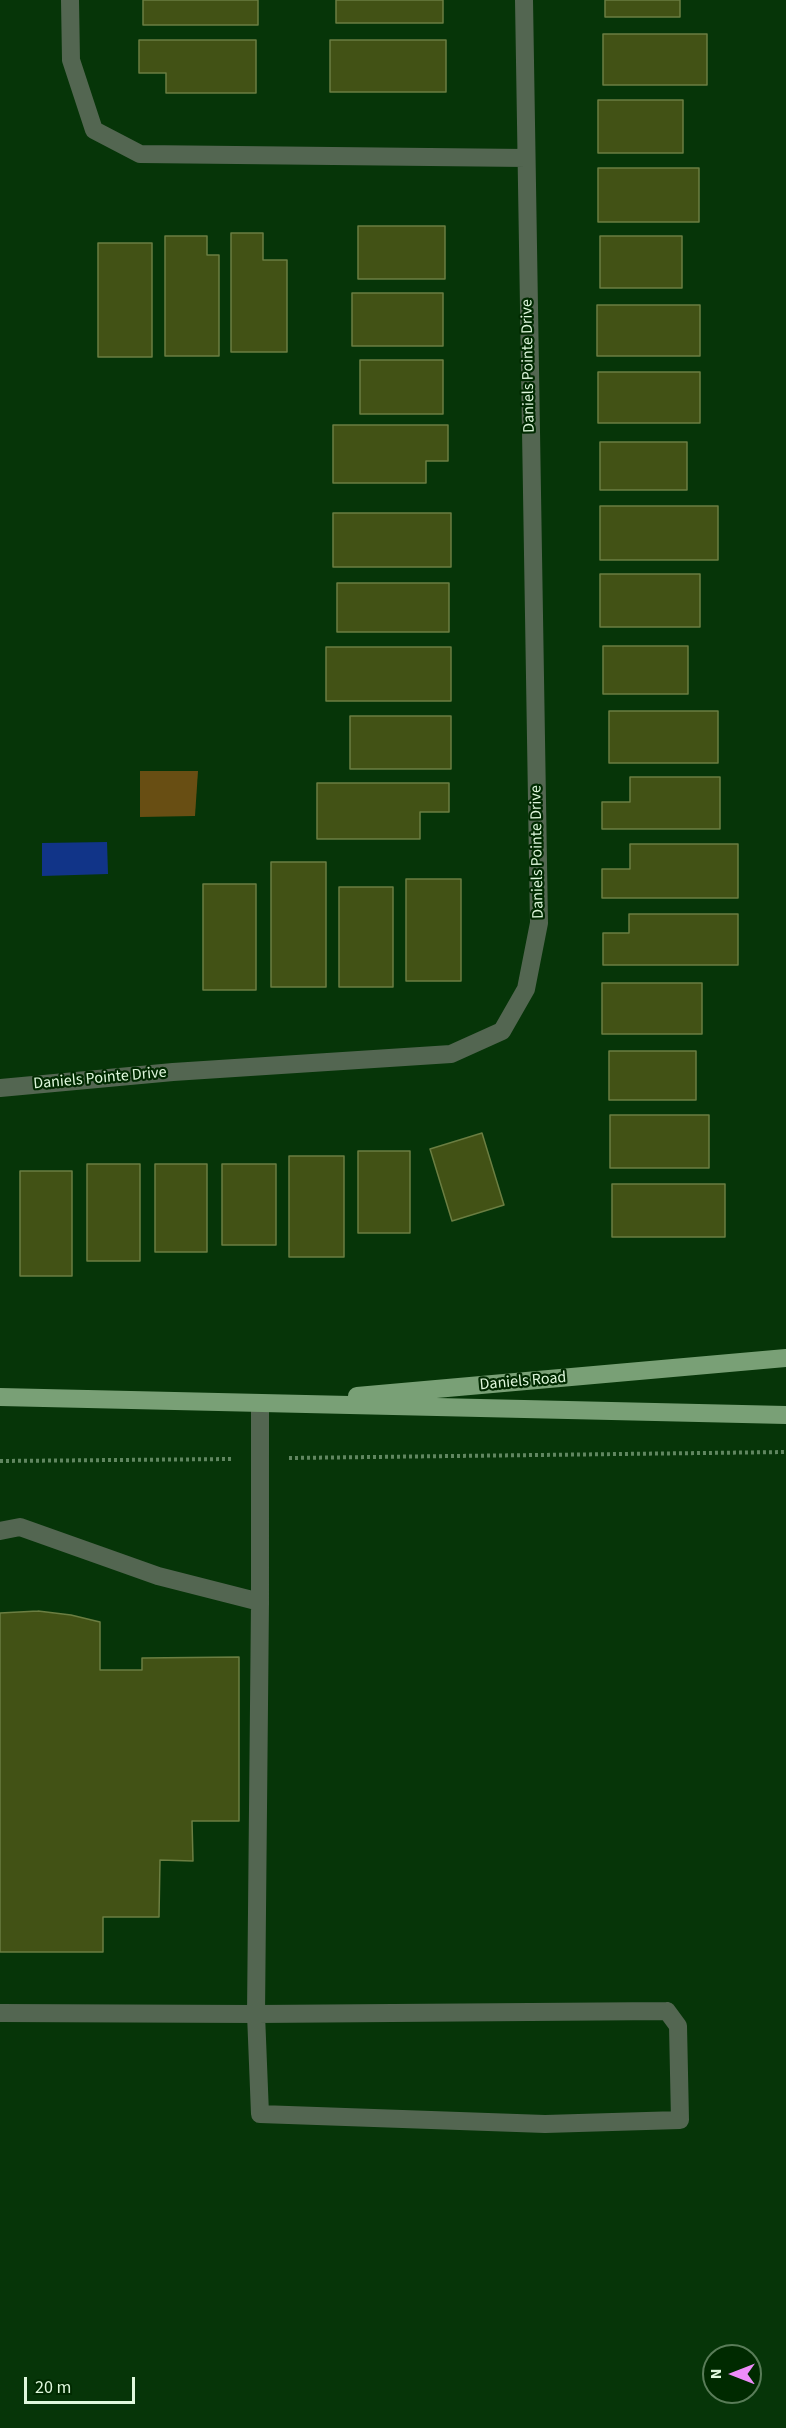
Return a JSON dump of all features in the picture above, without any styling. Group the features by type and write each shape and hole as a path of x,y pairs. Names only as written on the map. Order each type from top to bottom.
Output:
{"main road":[{"name":"Daniels Road","path":"260,1404 786,1358"},
{"name":"Daniels Road","path":"0,1397 786,1415"}],"street":[{"path":"70,0 71,60 94,130 140,154 526,158"},
{"name":"Daniels Pointe Drive","path":"0,1088 185,1072 451,1054 502,1030 526,989 539,923 524,0"},
{"path":"0,2013 256,2014 667,2011 678,2026 680,2120 545,2124 260,2114 256,2014 260,1404"},
{"path":"0,1531 20,1527 158,1576 260,1602"}],"path":[{"path":"0,1461 786,1452"}],"shaded area":[{"path":"140,771 198,771 195,816 140,817"}],"water":[{"path":"107,842 108,874 42,876 42,843"}],"building":[{"path":"143,0 258,0 258,25 143,25"},
{"path":"336,0 443,0 443,23 336,23"},
{"path":"605,0 680,0 680,17 605,17"},
{"path":"603,34 707,34 707,85 603,85"},
{"path":"139,40 256,40 256,93 166,93 166,73 139,73"},
{"path":"330,40 446,40 446,92 330,92"},
{"path":"598,100 683,100 683,153 598,153"},
{"path":"598,168 699,168 699,222 598,222"},
{"path":"358,226 445,226 445,279 358,279"},
{"path":"231,233 263,233 263,260 287,260 287,352 231,352"},
{"path":"165,236 207,236 207,255 219,255 219,356 165,356"},
{"path":"600,236 682,236 682,288 600,288"},
{"path":"98,243 152,243 152,357 98,357"},
{"path":"352,293 443,293 443,346 352,346"},
{"path":"597,305 700,305 700,356 597,356"},
{"path":"360,360 443,360 443,414 360,414"},
{"path":"598,372 700,372 700,423 598,423"},
{"path":"333,425 448,425 448,461 426,461 426,483 333,483"},
{"path":"600,442 687,442 687,490 600,490"},
{"path":"600,506 718,506 718,560 600,560"},
{"path":"333,513 451,513 451,567 333,567"},
{"path":"600,574 700,574 700,627 600,627"},
{"path":"337,583 449,583 449,632 337,632"},
{"path":"603,646 688,646 688,694 603,694"},
{"path":"326,647 451,647 451,701 326,701"},
{"path":"609,711 718,711 718,763 609,763"},
{"path":"350,716 451,716 451,769 350,769"},
{"path":"630,777 720,777 720,829 602,829 602,802 630,802"},
{"path":"317,783 449,783 449,812 420,812 420,839 317,839"},
{"path":"630,844 738,844 738,898 602,898 602,869 630,869"},
{"path":"271,862 326,862 326,987 271,987"},
{"path":"406,879 461,879 461,981 406,981"},
{"path":"203,884 256,884 256,990 203,990"},
{"path":"339,887 393,887 393,987 339,987"},
{"path":"629,914 738,914 738,965 603,965 603,933 629,933"},
{"path":"602,983 702,983 702,1034 602,1034"},
{"path":"609,1051 696,1051 696,1100 609,1100"},
{"path":"610,1115 709,1115 709,1168 610,1168"},
{"path":"482,1133 504,1205 452,1221 430,1149"},
{"path":"358,1151 410,1151 410,1233 358,1233"},
{"path":"289,1156 344,1156 344,1257 289,1257"},
{"path":"87,1164 140,1164 140,1261 87,1261"},
{"path":"155,1164 207,1164 207,1252 155,1252"},
{"path":"222,1164 276,1164 276,1245 222,1245"},
{"path":"20,1171 72,1171 72,1276 20,1276"},
{"path":"612,1184 725,1184 725,1237 612,1237"},
{"path":"38,1611 71,1615 100,1622 100,1670 142,1670 142,1658 239,1657 239,1821 192,1821 193,1861 160,1860 159,1917 103,1917 103,1952 0,1952 0,1613"}]}
